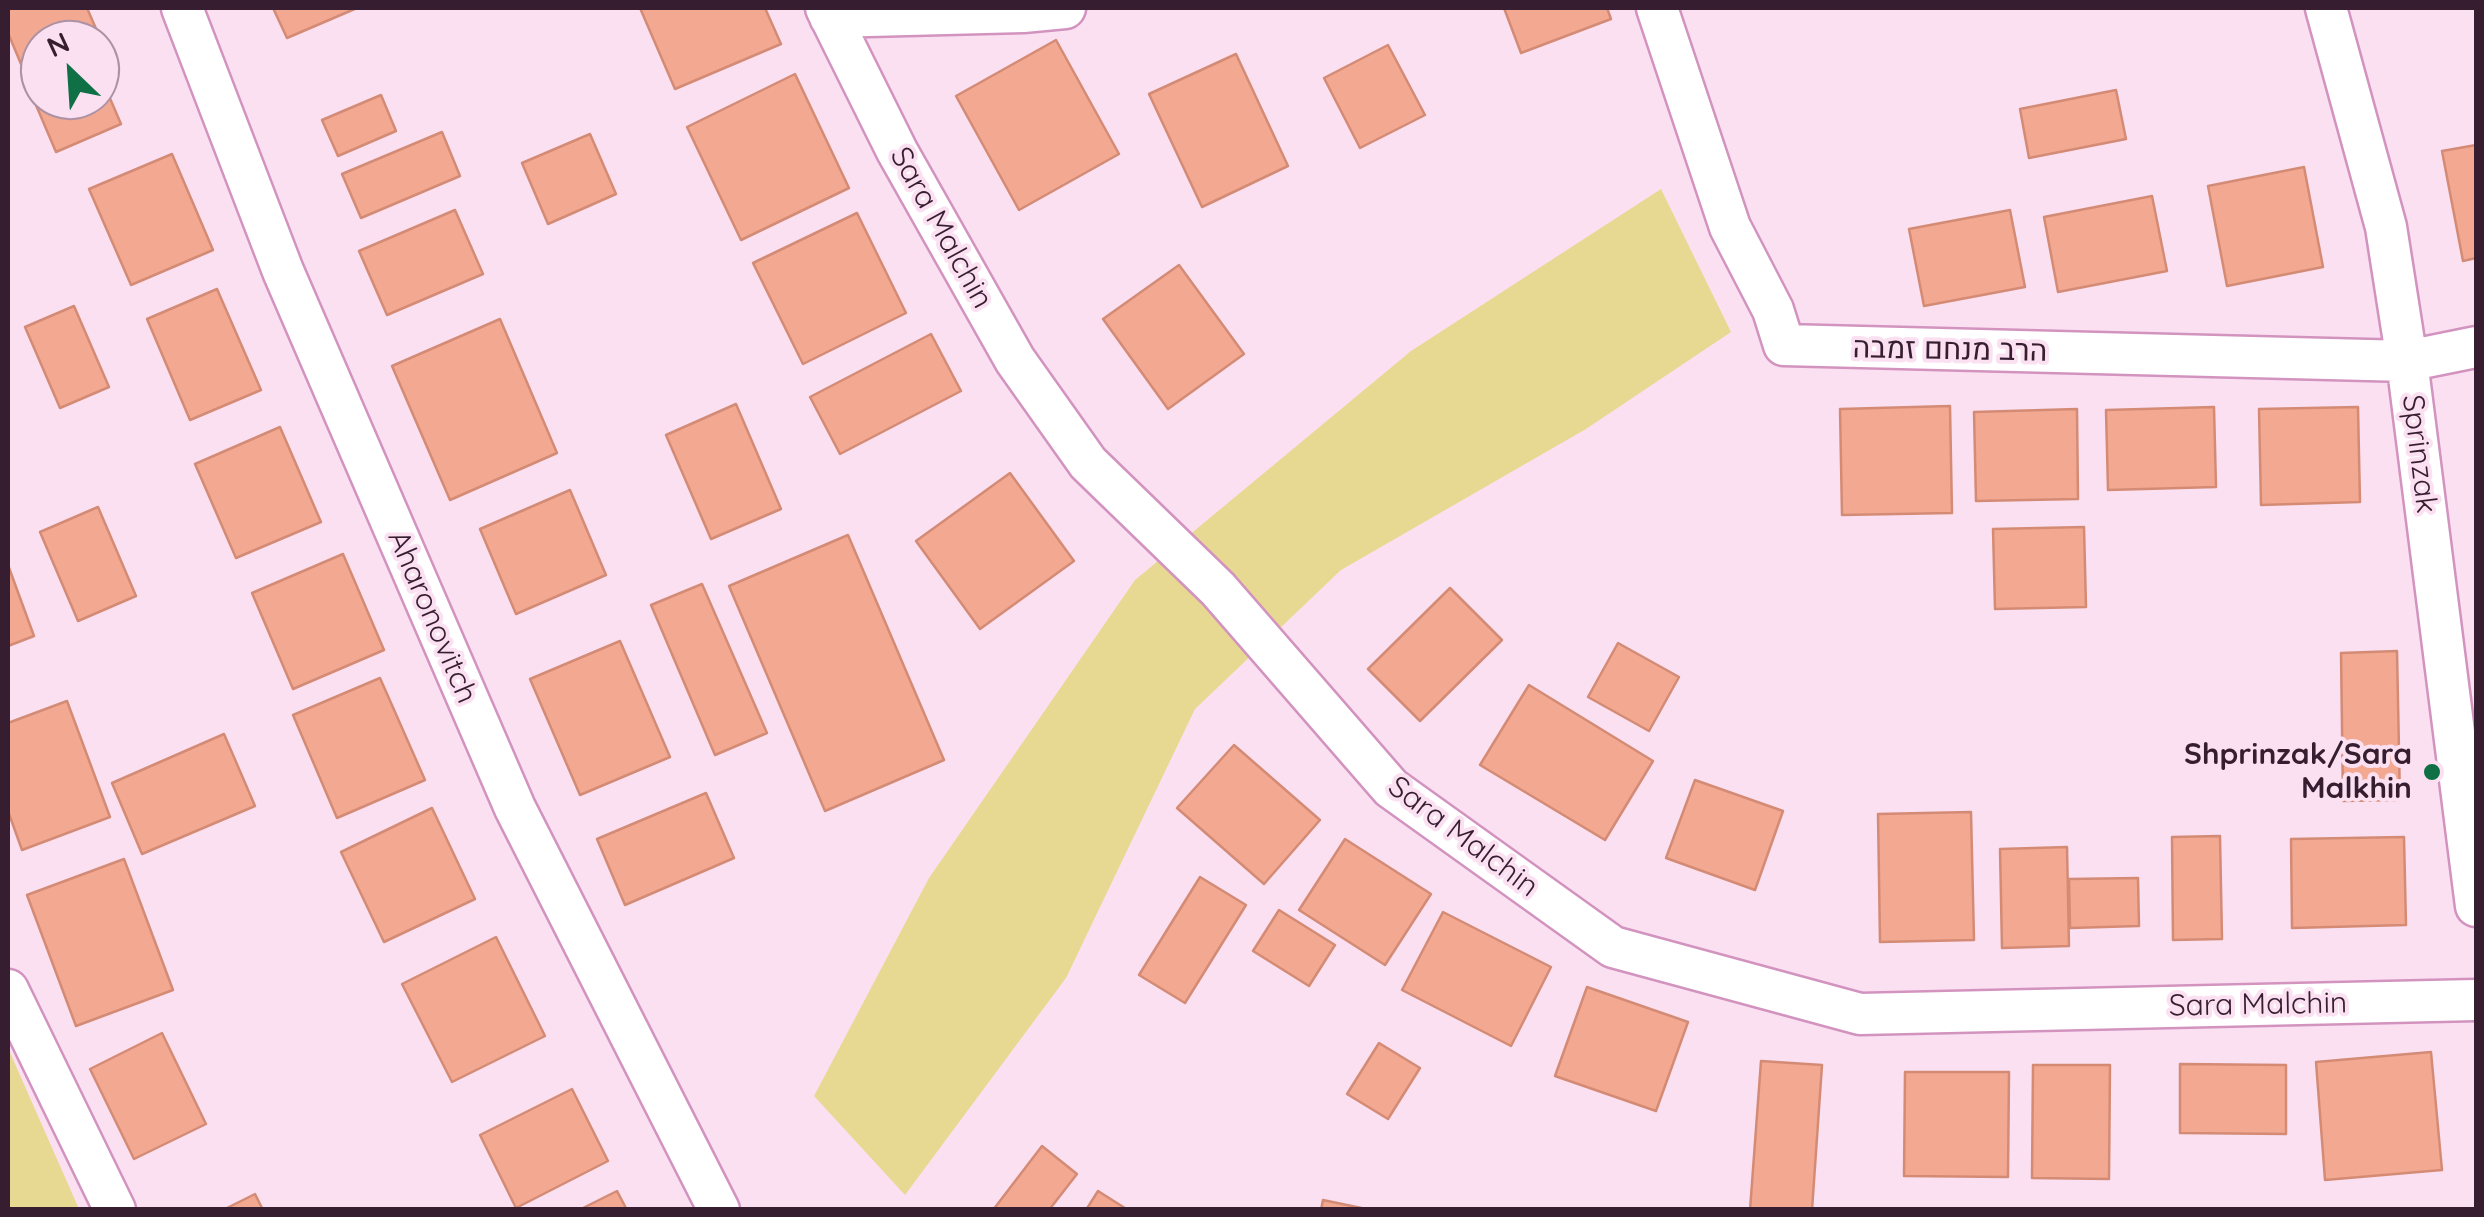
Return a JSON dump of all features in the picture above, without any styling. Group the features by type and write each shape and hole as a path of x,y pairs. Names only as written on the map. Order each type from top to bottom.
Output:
{"street":[{"name":"Aharonovitch","path":"182,8 283,271 515,808 718,1210"},
{"path":"828,12 1023,12 1065,8"},
{"name":"הרב מנחם זמבה","path":"1657,8 1730,227 1773,310 1784,346 2407,360 2476,347"},
{"name":"Sprinzak","path":"2326,8 2386,227 2407,360 2476,906"},
{"name":"Sara Malchin","path":"828,12 897,150 1015,360 1088,463 1218,589 1391,788 1613,946 1860,1014 2476,1000"},
{"path":"8,990 115,1210"}],"shaded area":[{"path":"1661,189 1731,332 1586,429 1341,570 1195,709 1066,978 905,1195 814,1096 929,878 1135,580 1411,351"},
{"path":"8,1048 79,1209 8,1209"}],"building":[{"path":"8,8 87,8 92,20 20,20 20,62 8,33"},
{"path":"273,8 357,8 287,38"},
{"path":"640,8 765,8 781,44 675,89"},
{"path":"1504,8 1607,8 1611,19 1521,53"},
{"path":"1056,40 1119,154 1019,210 956,96"},
{"path":"1388,45 1425,115 1360,148 1324,78"},
{"path":"1236,54 1288,166 1202,207 1149,94"},
{"path":"795,74 849,188 741,240 687,127"},
{"path":"2116,90 2126,139 2029,158 2020,109"},
{"path":"381,95 396,131 338,156 322,120"},
{"path":"42,120 119,120 121,124 56,152"},
{"path":"442,132 460,176 361,218 342,174"},
{"path":"590,134 616,194 548,224 522,163"},
{"path":"2476,145 2476,258 2463,261 2442,151"},
{"path":"172,154 213,250 131,285 89,189"},
{"path":"2304,167 2323,267 2227,286 2208,186"},
{"path":"2152,196 2167,271 2058,292 2044,217"},
{"path":"455,210 483,274 387,315 359,251"},
{"path":"2010,210 2025,287 1924,306 1909,229"},
{"path":"857,213 906,313 803,364 753,263"},
{"path":"1179,265 1244,354 1168,409 1103,319"},
{"path":"217,289 261,390 190,420 147,319"},
{"path":"74,306 109,387 60,408 25,327"},
{"path":"500,319 557,453 450,500 392,366"},
{"path":"931,334 961,391 840,454 810,397"},
{"path":"736,404 781,509 711,539 666,435"},
{"path":"1950,406 1952,513 1842,515 1840,409"},
{"path":"2214,407 2216,487 2108,490 2106,410"},
{"path":"2358,407 2360,502 2261,505 2259,409"},
{"path":"2077,409 2078,499 1976,501 1974,412"},
{"path":"280,427 321,522 236,558 195,464"},
{"path":"1010,473 1074,561 980,629 916,541"},
{"path":"570,490 606,575 516,614 480,529"},
{"path":"98,507 136,596 78,621 40,532"},
{"path":"2084,527 2086,607 1995,609 1993,529"},
{"path":"848,535 944,760 825,811 729,586"},
{"path":"343,554 384,650 293,689 252,593"},
{"path":"8,565 34,636 8,646"},
{"path":"702,584 767,733 715,755 651,605"},
{"path":"1450,588 1502,640 1420,721 1368,669"},
{"path":"620,641 670,757 580,795 530,679"},
{"path":"1618,643 1679,677 1649,731 1588,697"},
{"path":"2397,651 2400,800 2343,801 2341,653"},
{"path":"380,678 425,780 337,818 293,715"},
{"path":"1529,685 1653,761 1605,840 1480,765"},
{"path":"67,701 110,817 22,850 8,811 8,723"},
{"path":"224,734 255,806 142,854 112,783"},
{"path":"1234,745 1320,820 1264,884 1177,808"},
{"path":"1695,780 1783,811 1755,890 1666,858"},
{"path":"706,793 734,858 625,905 597,839"},
{"path":"432,808 475,899 384,942 341,852"},
{"path":"1971,812 1974,940 1880,942 1878,814"},
{"path":"2220,836 2222,939 2173,940 2172,837"},
{"path":"2404,837 2406,925 2292,928 2291,839"},
{"path":"1345,839 1431,894 1385,965 1299,910"},
{"path":"2067,847 2069,946 2002,948 2000,849"},
{"path":"124,859 173,990 76,1026 27,895"},
{"path":"1200,877 1246,905 1185,1003 1139,975"},
{"path":"2138,878 2139,926 2070,928 2069,879"},
{"path":"1279,910 1335,945 1309,986 1253,951"},
{"path":"1443,912 1551,967 1511,1046 1402,990"},
{"path":"496,937 545,1036 452,1082 402,984"},
{"path":"1587,987 1688,1022 1656,1111 1555,1076"},
{"path":"162,1033 206,1124 134,1159 90,1069"},
{"path":"1379,1043 1420,1068 1388,1119 1347,1094"},
{"path":"2431,1052 2442,1170 2325,1180 2316,1062"},
{"path":"1761,1061 1822,1065 1812,1210 1750,1210"},
{"path":"2180,1064 2286,1065 2286,1134 2180,1133"},
{"path":"2033,1065 2110,1065 2109,1179 2032,1178"},
{"path":"1905,1072 2009,1072 2008,1177 1904,1176"},
{"path":"572,1089 608,1161 516,1208 480,1135"},
{"path":"1042,1146 1077,1174 1049,1210 993,1210"},
{"path":"617,1191 627,1210 579,1210"},
{"path":"1098,1191 1128,1210 1086,1210"},
{"path":"255,1194 263,1210 223,1210"},
{"path":"1323,1200 1371,1210 1321,1210"}],"place":[{"name":"Shprinzak/Sara Malkhin","path":"2432,772"}]}
